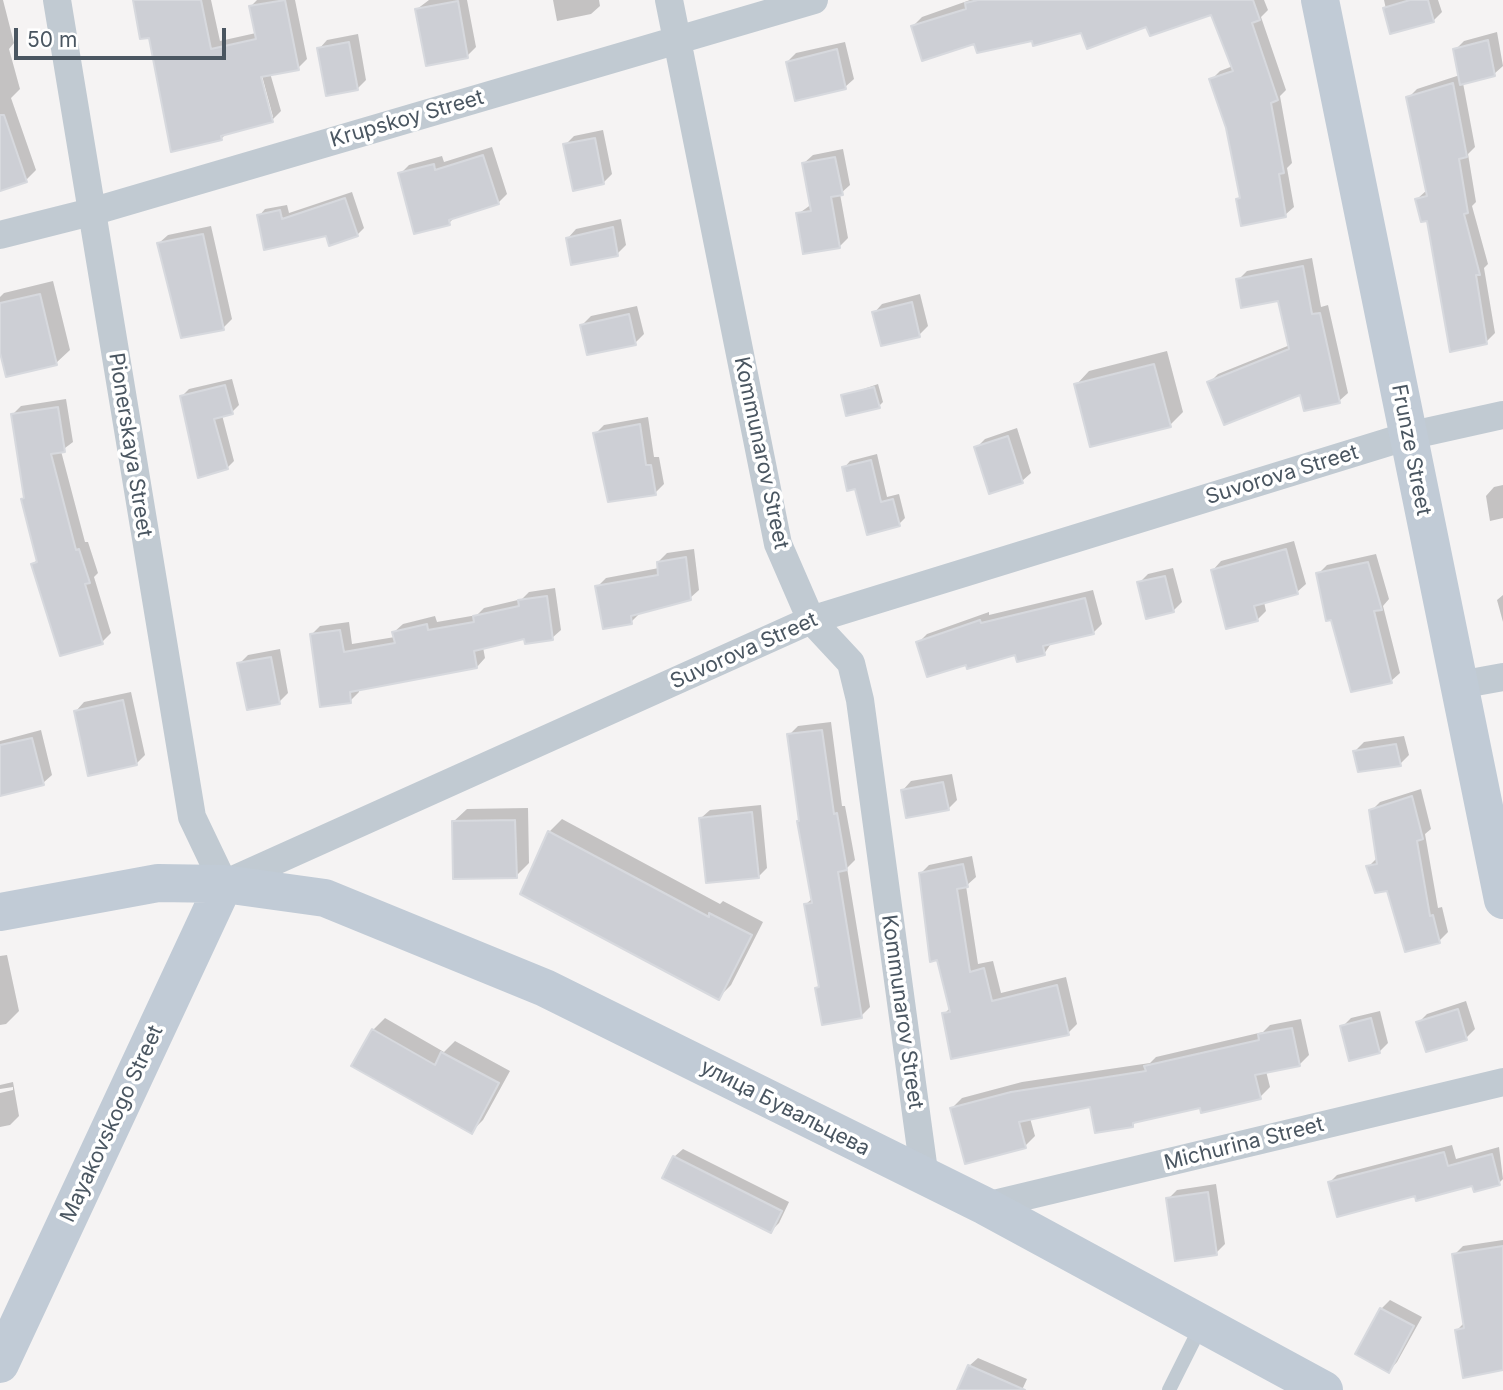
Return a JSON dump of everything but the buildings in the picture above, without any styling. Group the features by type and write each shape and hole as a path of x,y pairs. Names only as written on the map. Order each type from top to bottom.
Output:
{"main road":[{"name":"Frunze Street","path":"1320,0 1503,900"},
{"name":"Suvorova Street","path":"0,912 158,883 224,884"},
{"name":"улица Бувальцева","path":"224,884 325,898 446,945 545,988 925,1179 985,1206 1201,1326 1324,1390"},
{"name":"Mayakovskogo Street","path":"0,1364 224,884"}],"street":[{"name":"Pionerskaya Street","path":"57,0 192,817 224,884"},
{"name":"Kommunarov Street","path":"669,0 778,544 811,620 851,663 860,701 925,1179"},
{"name":"Krupskoy Street","path":"0,235 91,212 814,0"},
{"name":"Suvorova Street","path":"224,884 811,620 1408,436 1503,415"},
{"path":"1459,685 1503,677"},
{"name":"Michurina Street","path":"985,1206 1503,1082"}],"lane":[{"path":"1169,1390 1201,1326"}]}
